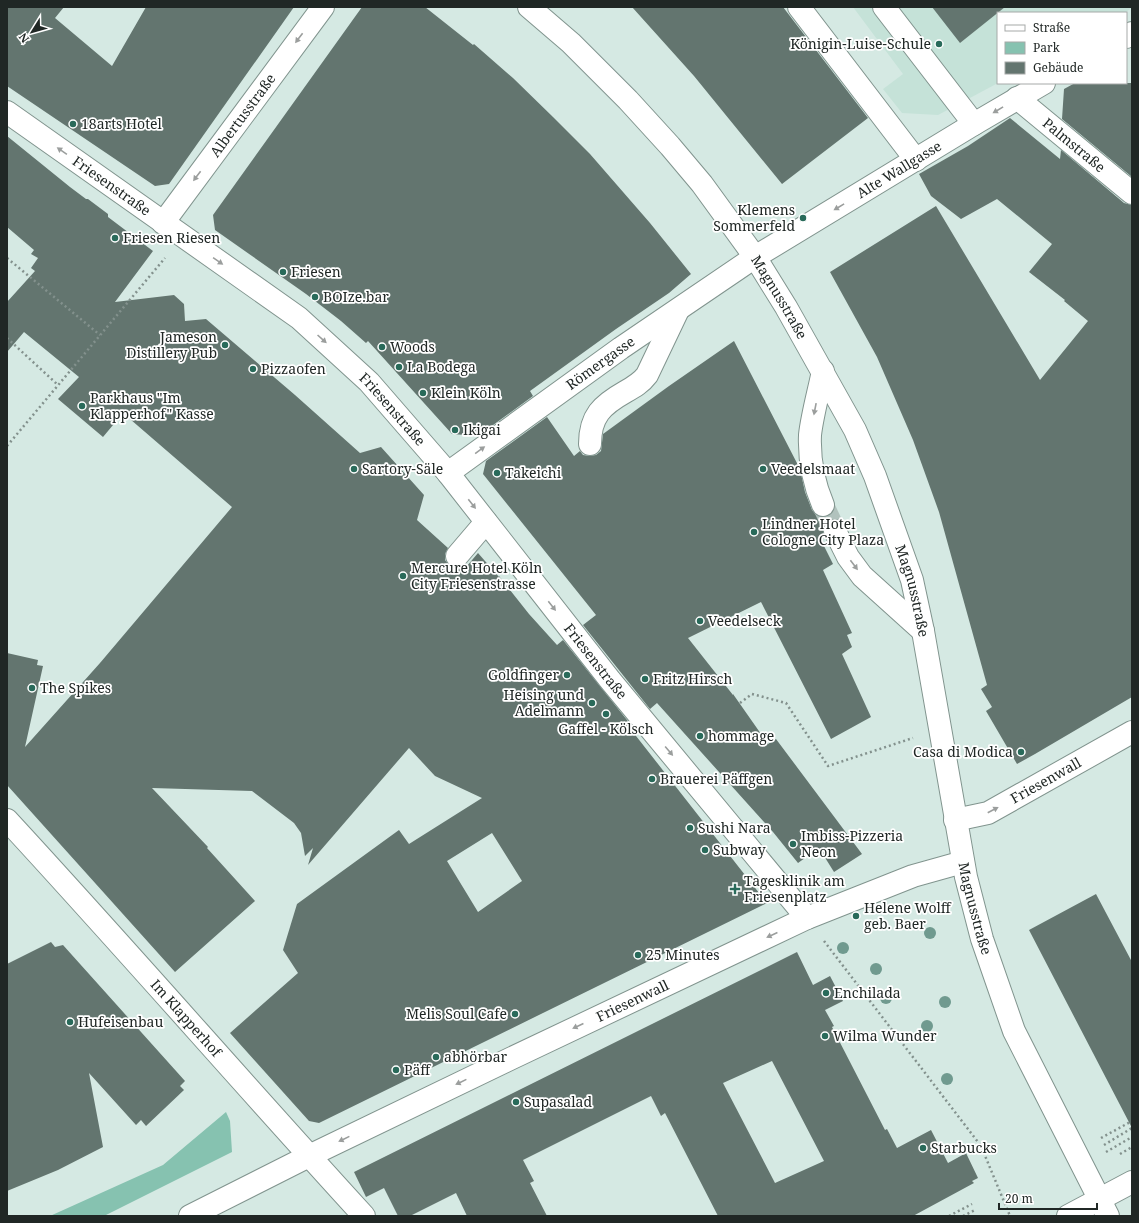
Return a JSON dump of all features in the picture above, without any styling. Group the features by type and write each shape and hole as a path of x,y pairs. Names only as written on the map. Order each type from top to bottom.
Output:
{"street":[{"name":"Albertusstraße","path":"163,223 323,7"},
{"name":"Magnusstraße","path":"529,7 571,43 634,105 702,184 755,258 786,306 855,430 875,476 912,580 923,631 963,862 982,939 1014,1031 1104,1208"},
{"path":"798,7 916,160"},
{"path":"884,7 974,124"},
{"name":"Alte Wallgasse","path":"755,258 1042,84"},
{"name":"Palmstraße","path":"1017,98 1132,193"},
{"name":"Friesenstraße","path":"7,112 299,318 369,382 448,473 610,680 807,918"},
{"name":"Römergasse","path":"448,473 621,348 755,258"},
{"path":"590,444 590,433 594,418 605,405 643,381 678,310"},
{"path":"823,371 810,435 811,464 819,497 823,505"},
{"path":"457,556 486,522"},
{"path":"835,531 848,557 862,576 923,631"},
{"name":"Friesenwall","path":"955,820 988,814 1132,732"},
{"name":"Im Klapperhof","path":"7,820 99,920 364,1216"},
{"name":"Friesenwall","path":"190,1216 309,1156 807,918 913,876 963,862"},
{"path":"1068,1216 1104,1208 1132,1182"}],"path":[{"path":"7,446 183,237"},
{"path":"7,258 100,335"},
{"path":"7,338 58,385"},
{"path":"740,703 752,694 786,704 828,766 940,729"},
{"path":"807,918 981,1146 1010,1216"},
{"path":"1095,1142 1132,1120"},
{"path":"1099,1148 1132,1128"},
{"path":"1102,1154 1132,1137"},
{"path":"1126,1151 1132,1147"},
{"path":"949,1216 972,1204"},
{"path":"963,1216 975,1210"}],"shaded area":[{"name":"Königin-Luise-Schule","path":"853,7 1132,7 1126,12 997,12 997,84 938,115 902,113 883,89 903,74"}],"green space":[{"path":"226,1112 230,1121 232,1152 104,1216 50,1216 163,1165"}],"building":[{"path":"7,7 64,7 55,18 112,66 146,7 294,7 169,184 155,186 7,86"},
{"path":"362,7 425,7 473,45 474,44 513,78 590,154 650,223 691,274 669,293 530,391 533,396 478,436 452,434 368,341 366,343 341,321 306,294 215,230 213,215"},
{"path":"632,7 783,7 868,118 782,184 694,76"},
{"path":"932,7 1005,7 997,12 960,43"},
{"path":"1132,83 1132,177 1062,119 1064,89 1073,84"},
{"path":"1010,118 1060,159 1061,150 1124,203 1132,205 1132,697 1017,764 986,711 992,707 981,689 987,685 939,512 913,440 877,357 830,272 936,206 1040,380 1088,321 1064,301 1065,300 1029,272 1052,244 997,199 961,219 931,196 919,174 968,146"},
{"path":"7,136 70,187 108,214 108,217 153,251 115,302 174,295 184,304 185,321 206,319 360,453 381,447 424,495 417,520 448,548 445,554 445,560 449,565 455,568 461,568 466,564 467,566 478,553 557,645 563,640 631,725 629,727 767,903 319,1123 309,1121 230,1033 298,973 283,950 297,904 399,830 409,844 482,798 435,776 409,748 308,865 313,848 305,856 301,833 294,823 252,791 152,788 208,847 207,848 255,901 175,972 7,785 7,653 38,660 37,665 43,666 25,747 100,663 232,507 123,413 103,437 58,399 79,377 24,332 7,352 7,302 35,271 31,268 38,258 31,254 34,250 7,227","holes":["492,833 522,881 478,912 447,861"]},
{"path":"734,341 800,469 805,492 812,510 816,515 822,517 833,513 834,509 840,520 830,520 824,524 824,536 820,538 833,564 823,570 852,633 847,635 852,647 842,654 871,717 831,739 761,602 688,638 733,694 768,744 776,739 862,854 834,872 819,848 798,863 773,832 657,703 650,709 583,625 596,615 483,474 486,461 547,417 574,456 580,451 583,455 596,455 601,451 603,434"},
{"path":"1096,894 1132,962 1132,1128 1029,930"},
{"name":"Hufeisenbau","path":"51,942 55,947 63,945 185,1081 180,1086 184,1090 146,1126 141,1120 136,1125 89,1073 103,1147 58,1170 7,1191 7,964"},
{"path":"797,952 813,985 830,976 843,1001 825,1010 834,1026 832,1027 885,1130 887,1129 897,1148 931,1130 948,1163 966,1153 978,1178 972,1181 974,1183 913,1216 718,1216 665,1113 661,1116 651,1096 523,1160 534,1181 530,1183 547,1216 467,1216 456,1193 410,1216 398,1216 384,1188 366,1197 354,1172","holes":["772,1061 824,1161 775,1183 723,1083"]}],"tunnel":[{"path":"823,505 835,531"}],"place":[{"name":"Königin-Luise-Schule","path":"939,44"},
{"name":"18arts Hotel","path":"73,124"},
{"name":"Klemens Sommerfeld","path":"803,218"},
{"name":"Friesen Riesen","path":"115,238"},
{"name":"Friesen","path":"283,272"},
{"name":"BOIze.bar","path":"315,297"},
{"name":"Jameson Distillery Pub","path":"225,345"},
{"name":"Woods","path":"382,347"},
{"name":"La Bodega","path":"399,367"},
{"name":"Pizzaofen","path":"253,369"},
{"name":"Klein Köln","path":"423,393"},
{"name":"Parkhaus \"Im Klapperhof\" Kasse","path":"82,406"},
{"name":"Ikigai","path":"455,430"},
{"name":"Sartory-Säle","path":"354,469"},
{"name":"Veedelsmaat","path":"763,469"},
{"name":"Takeichi","path":"497,473"},
{"name":"Lindner Hotel Cologne City Plaza","path":"754,532"},
{"name":"Mercure Hotel Köln City Friesenstrasse","path":"403,576"},
{"name":"Veedelseck","path":"700,621"},
{"name":"Goldfinger","path":"567,675"},
{"name":"Fritz Hirsch","path":"645,679"},
{"name":"The Spikes","path":"32,688"},
{"name":"Heising und Adelmann","path":"592,703"},
{"name":"Gaffel - Kölsch","path":"606,714"},
{"name":"hommage","path":"700,736"},
{"name":"Casa di Modica","path":"1021,752"},
{"name":"Brauerei Päffgen","path":"652,779"},
{"name":"Sushi Nara","path":"690,828"},
{"name":"Imbiss-Pizzeria Neon","path":"793,844"},
{"name":"Subway","path":"705,850"},
{"name":"Tagesklinik am Friesenplatz","path":"735,889"},
{"name":"Helene Wolff geb. Baer","path":"856,916"},
{"name":"25 Minutes","path":"638,955"},
{"name":"Enchilada","path":"826,993"},
{"name":"Melis Soul Cafe","path":"515,1014"},
{"name":"Hufeisenbau","path":"70,1022"},
{"name":"Wilma Wunder","path":"825,1036"},
{"name":"abhörbar","path":"436,1057"},
{"name":"Päff","path":"396,1070"},
{"name":"Supasalad","path":"516,1102"},
{"name":"Starbucks","path":"923,1148"}]}
